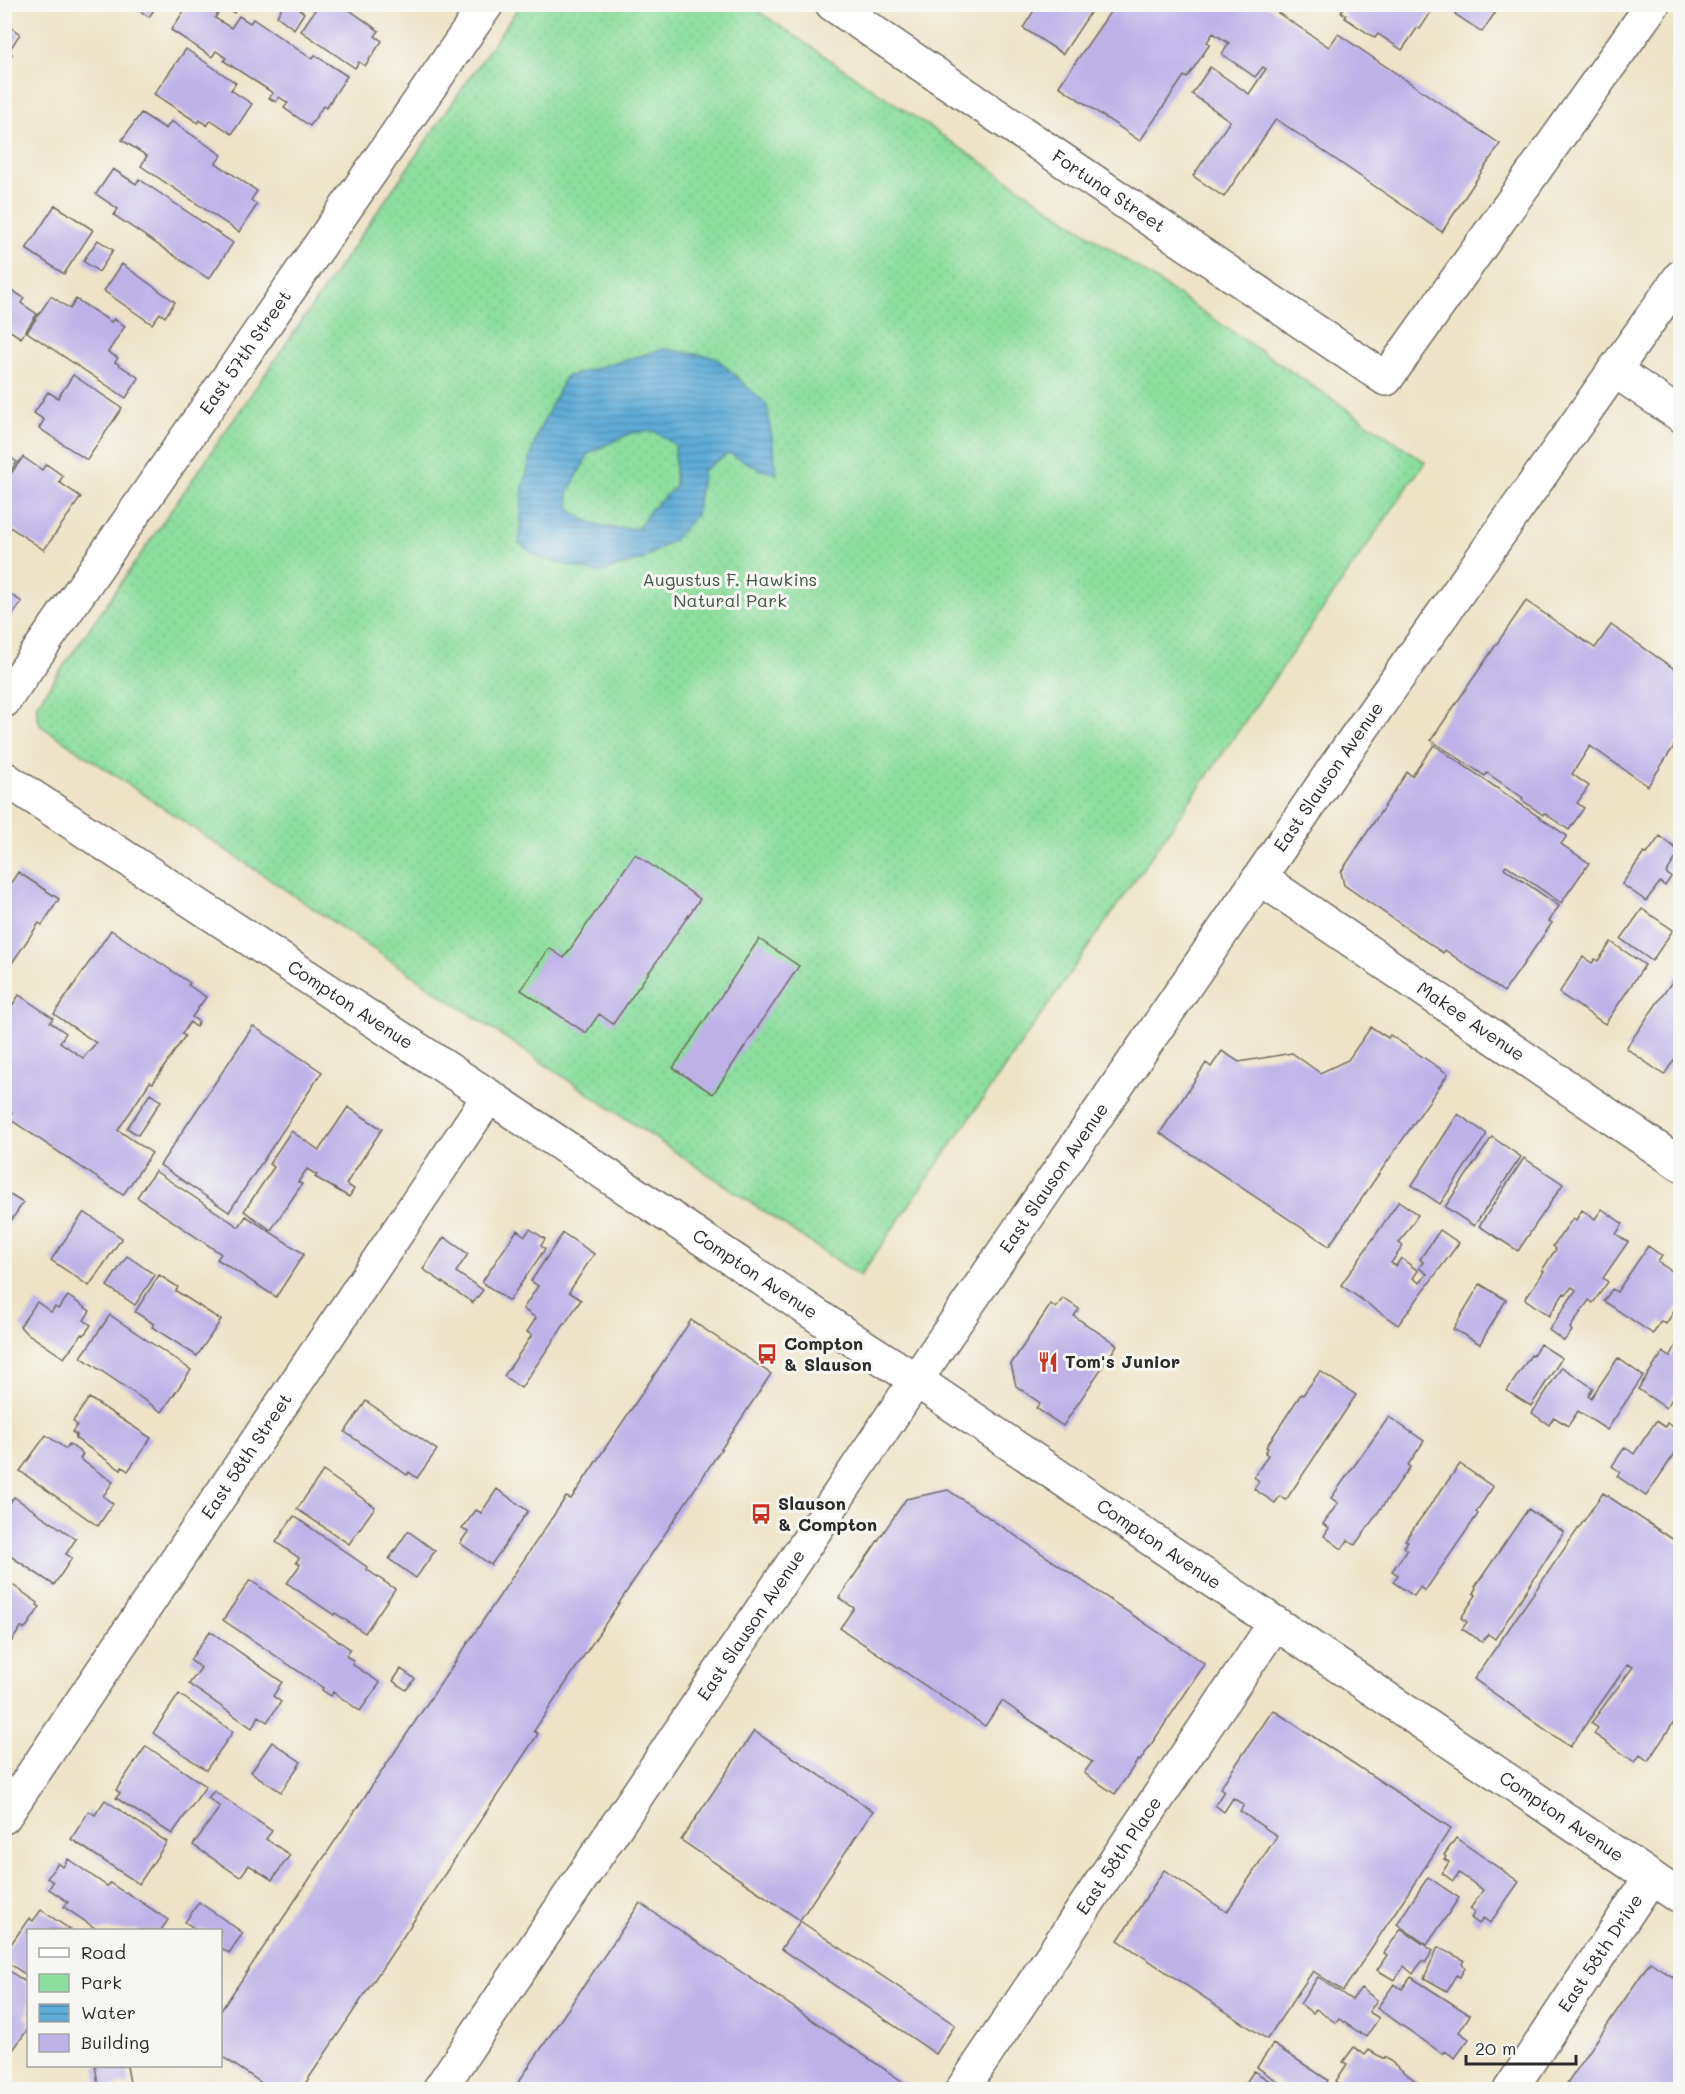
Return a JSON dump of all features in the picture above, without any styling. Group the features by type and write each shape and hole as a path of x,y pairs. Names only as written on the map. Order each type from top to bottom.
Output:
{"street":[{"name":"East 57th Street","path":"4,701 487,4"},
{"name":"Fortuna Street","path":"832,4 1386,379 1653,4"},
{"name":"East Slauson Avenue","path":"439,2090 916,1380 1335,767 1680,277"},
{"path":"1614,370 1680,415"},
{"name":"Compton Avenue","path":"4,778 916,1380 1680,1897"},
{"name":"Makee Avenue","path":"1260,878 1680,1164"},
{"name":"East 58th Street","path":"4,1817 489,1096"},
{"name":"East 58th Place","path":"962,2090 1275,1623"},
{"name":"East 58th Drive","path":"1510,2090 1651,1877"}],"green space":[{"name":"Augustus F. Hawkins Natural Park","path":"520,5 749,5 1425,462 860,1276 40,725 36,706"}],"water":[{"path":"664,349 715,357 767,405 777,474 759,469 729,453 703,470 696,515 675,539 643,559 598,573 541,558 519,543 523,488 536,437 565,377","holes":["654,431 675,445 675,487 651,509 638,528 619,529 594,524 570,509 568,493 589,453 631,433"]}],"building":[{"path":"130,4 158,4 149,17"},
{"path":"189,4 240,4 234,13 223,5 215,18 231,28 239,16 250,23 253,19 312,59 315,55 347,76 326,108 323,106 310,126 284,108 288,103 279,97 276,102 269,98 273,93 224,61 226,58 216,51 212,57 171,30"},
{"path":"284,4 292,4 304,13 294,29 277,16"},
{"path":"319,4 341,4 379,31 375,36 382,41 365,66 359,62 355,68 301,31"},
{"path":"1038,4 1096,4 1063,54 1023,28"},
{"path":"1346,4 1436,4 1420,29 1418,27 1402,50 1378,34 1375,38 1345,18 1346,15 1341,12"},
{"path":"1462,4 1501,4 1482,32 1455,14"},
{"path":"1115,5 1266,5 1329,47 1338,34 1500,144 1442,232 1276,119 1224,197 1193,176 1230,121 1192,94 1210,67 1249,94 1266,69 1263,67 1255,77 1222,54 1229,43 1213,33 1207,42 1210,44 1187,78 1184,76 1140,141 1059,86"},
{"path":"4,15 10,19 6,24 20,34 8,52 12,54 4,65"},
{"path":"186,49 236,83 231,90 252,104 232,134 211,120 207,126 200,120 198,123 154,94"},
{"path":"141,113 166,129 171,121 222,155 216,163 257,191 251,200 257,205 239,232 141,166 147,156 122,140"},
{"path":"113,169 136,184 139,179 233,243 209,279 114,215 118,209 96,194"},
{"path":"55,205 93,230 64,274 26,249"},
{"path":"98,240 113,250 99,272 83,261"},
{"path":"122,264 175,302 165,317 160,313 152,324 104,291"},
{"path":"4,285 24,298 21,303 37,314 21,338 4,327"},
{"path":"51,296 70,309 76,299 111,322 114,319 125,326 108,352 118,358 115,362 139,378 126,398 27,332"},
{"path":"73,375 122,408 87,460 39,428 44,420 34,413 48,392 58,398"},
{"path":"4,453 17,462 4,480"},
{"path":"23,457 42,470 46,464 63,476 59,482 81,497 44,550 4,523 4,483"},
{"path":"4,590 22,602 4,627"},
{"path":"1526,601 1595,648 1611,625 1680,673 1680,737 1648,786 1590,746 1572,774 1589,786 1577,803 1584,808 1569,830 1544,813 1543,815 1487,773 1485,776 1431,740"},
{"path":"1434,745 1567,836 1561,844 1589,863 1561,903 1506,865 1504,868 1559,906 1549,921 1552,923 1504,992 1445,950 1443,953 1344,885 1341,872 1407,772 1412,776"},
{"path":"1660,836 1680,852 1666,873 1671,877 1665,886 1660,882 1646,901 1622,884 1644,853 1647,854"},
{"path":"635,854 700,899 613,1024 599,1014 586,1033 521,990 549,948 564,958"},
{"path":"18,872 59,899 42,925 39,923 8,969 5,967 5,892"},
{"path":"1642,909 1673,930 1652,961 1621,939"},
{"path":"111,930 190,983 188,985 206,997 192,1017 199,1022 196,1027 190,1022 182,1034 185,1036 153,1083 150,1082 118,1130 152,1153 123,1195 8,1118 12,1113 4,1108 4,1001 12,1006 19,995 53,1018 50,1022 66,1033 60,1042 83,1058 96,1043 54,1014"},
{"path":"759,939 799,966 713,1094 673,1068"},
{"path":"1611,942 1645,965 1605,1024 1559,993 1583,957 1592,963 1595,959 1598,961"},
{"path":"1680,970 1680,1051 1664,1075 1626,1048"},
{"path":"253,1026 322,1072 229,1212 160,1165"},
{"path":"1371,1027 1388,1038 1390,1035 1448,1074 1329,1246 1160,1133 1206,1063 1211,1067 1222,1051 1239,1062 1292,1053 1320,1073 1348,1060"},
{"path":"150,1094 161,1101 138,1135 127,1128"},
{"path":"348,1107 382,1129 346,1184 354,1189 349,1197 315,1177 317,1175 307,1169 298,1182 302,1184 271,1230 244,1211 274,1167 269,1164 291,1131 319,1150"},
{"path":"1458,1114 1487,1134 1440,1204 1412,1185"},
{"path":"1492,1137 1521,1157 1474,1226 1445,1207"},
{"path":"1524,1158 1563,1184 1518,1251 1479,1226"},
{"path":"155,1171 239,1227 246,1216 304,1254 276,1297 217,1259 221,1254 137,1197"},
{"path":"4,1191 23,1203 4,1231"},
{"path":"1399,1201 1418,1215 1399,1243 1403,1246 1391,1263 1396,1266 1401,1258 1418,1271 1413,1278 1420,1283 1427,1274 1419,1268 1423,1262 1420,1259 1440,1230 1459,1243 1398,1325 1341,1285"},
{"path":"1602,1209 1623,1224 1616,1234 1628,1242 1603,1278 1608,1282 1593,1303 1589,1300 1564,1341 1549,1330 1576,1290 1572,1287 1566,1294 1564,1293 1549,1316 1525,1299 1556,1249 1553,1246 1573,1218 1576,1220 1582,1210 1595,1219"},
{"path":"84,1212 122,1238 89,1286 51,1260"},
{"path":"530,1229 545,1239 541,1246 545,1249 509,1301 482,1282 517,1230 525,1236"},
{"path":"563,1233 594,1254 569,1292 581,1300 521,1388 504,1376 532,1335 527,1332 536,1318 523,1309 538,1286 531,1281"},
{"path":"444,1237 468,1254 456,1272 483,1290 473,1303 423,1269"},
{"path":"1648,1246 1662,1256 1658,1262 1679,1276 1680,1274 1680,1302 1666,1324 1661,1321 1653,1334 1604,1301 1612,1289 1617,1292"},
{"path":"127,1256 155,1275 135,1305 107,1286"},
{"path":"159,1275 178,1287 176,1291 221,1320 197,1356 152,1327 154,1324 135,1312"},
{"path":"1480,1284 1506,1300 1480,1344 1453,1329"},
{"path":"68,1296 90,1311 84,1320 91,1325 64,1358 20,1326 37,1302 51,1312 55,1307 58,1309"},
{"path":"1063,1298 1079,1309 1074,1316 1117,1345 1063,1426 1036,1408 1040,1403 1016,1386 1011,1364 1051,1304 1056,1308"},
{"path":"110,1315 191,1370 162,1412 81,1357"},
{"path":"691,1320 771,1374 534,1731 538,1734 301,2090 272,2090 222,2056 222,2009 566,1497 571,1499"},
{"path":"1680,1338 1680,1387 1666,1408 1638,1389 1663,1352 1670,1357"},
{"path":"1540,1344 1562,1358 1531,1406 1507,1391"},
{"path":"1618,1358 1643,1376 1607,1430 1578,1411 1568,1426 1554,1417 1549,1425 1532,1413 1562,1367 1593,1388 1588,1396 1591,1398"},
{"path":"1320,1371 1356,1395 1286,1500 1280,1496 1275,1503 1254,1489 1259,1481 1254,1477 1268,1455 1265,1453 1268,1448 1266,1447 1301,1394 1303,1395"},
{"path":"89,1398 151,1438 128,1471 122,1467 121,1470 75,1438 77,1435 72,1432 77,1425 73,1421"},
{"path":"366,1401 437,1450 417,1478 409,1472 407,1475 345,1432"},
{"path":"1389,1417 1424,1441 1408,1465 1410,1467 1355,1545 1348,1540 1342,1549 1324,1536 1329,1528 1323,1524 1338,1503 1331,1498"},
{"path":"1656,1421 1665,1427 1667,1423 1679,1431 1676,1434 1680,1438 1680,1446 1646,1496 1617,1476 1620,1472 1612,1466 1625,1447 1634,1454"},
{"path":"46,1435 66,1449 69,1444 83,1454 80,1459 113,1482 103,1496 113,1504 98,1526 20,1471"},
{"path":"1460,1464 1493,1487 1476,1512 1478,1514 1425,1591 1420,1587 1414,1596 1393,1582 1398,1575 1392,1571 1407,1550 1404,1547 1408,1541 1405,1540"},
{"path":"323,1471 375,1507 349,1544 297,1509"},
{"path":"497,1489 528,1511 491,1565 460,1543 468,1532 462,1529 476,1510 481,1513"},
{"path":"948,1490 1205,1664 1115,1794 1084,1773 1092,1762 1002,1701 985,1726 840,1628 854,1608 839,1598 906,1499"},
{"path":"1603,1493 1680,1544 1680,1713 1648,1761 1640,1755 1635,1762 1594,1734 1598,1728 1591,1723 1633,1667 1628,1664 1570,1747 1474,1679"},
{"path":"14,1497 76,1539 66,1554 72,1558 54,1585 4,1552 4,1507 6,1508"},
{"path":"1528,1509 1564,1532 1495,1639 1488,1634 1482,1642 1462,1629 1467,1622 1461,1618 1476,1595 1473,1593 1475,1587"},
{"path":"294,1516 395,1589 365,1633 287,1583 300,1565 296,1562 299,1558 276,1542"},
{"path":"408,1531 435,1551 416,1578 389,1559"},
{"path":"4,1579 38,1603 40,1607 25,1629 21,1627 12,1641 4,1636"},
{"path":"250,1580 350,1649 346,1656 354,1661 352,1664 380,1683 360,1711 333,1692 331,1696 322,1690 323,1688 223,1620"},
{"path":"210,1631 282,1682 273,1696 281,1702 267,1722 259,1716 252,1728 189,1684 201,1668 190,1660"},
{"path":"401,1669 415,1679 406,1690 393,1681"},
{"path":"179,1694 233,1732 206,1770 153,1733"},
{"path":"1273,1710 1451,1828 1343,1991 1313,1971 1267,2039 1118,1940 1164,1870 1227,1912 1277,1836 1240,1811 1244,1805 1233,1798 1224,1812 1215,1805 1224,1791 1220,1788"},
{"path":"754,1731 873,1811 800,1920 681,1840"},
{"path":"272,1742 301,1762 281,1792 251,1772"},
{"path":"146,1746 206,1786 172,1834 116,1798 120,1793 116,1790"},
{"path":"214,1791 272,1831 266,1839 290,1855 272,1880 249,1865 240,1877 193,1845 220,1807 208,1798"},
{"path":"105,1800 167,1842 139,1884 71,1839 89,1811 95,1815"},
{"path":"1456,1838 1519,1882 1490,1923 1483,1918 1479,1924 1471,1918 1475,1912 1470,1909 1483,1890 1459,1873 1453,1881 1442,1873 1449,1862 1444,1859 1446,1857 1444,1855"},
{"path":"68,1859 107,1886 110,1883 168,1920 162,1929 97,1929 64,1907 68,1902 49,1889 53,1882 47,1878 58,1863 63,1867"},
{"path":"1428,1877 1459,1898 1427,1945 1397,1924"},
{"path":"199,1902 243,1933 229,1953 222,1948 222,1929 196,1929 185,1922"},
{"path":"640,1903 915,2090 513,2090"},
{"path":"41,1910 70,1929 27,1929 27,1975 4,1960 4,1954 29,1918 33,1921"},
{"path":"800,1921 955,2025 936,2054 781,1949"},
{"path":"1401,1929 1433,1951 1425,1963 1422,1961 1413,1974 1404,1966 1394,1980 1377,1970 1387,1955 1384,1953"},
{"path":"1438,1947 1464,1960 1462,1964 1465,1967 1460,1977 1456,1975 1447,1991 1424,1978"},
{"path":"1650,1962 1680,1982 1680,2090 1563,2090"},
{"path":"4,1967 27,1983 25,2017 27,2030 13,2050 4,2044"},
{"path":"1318,1977 1352,2000 1361,1988 1377,2000 1369,2012 1379,2018 1366,2037 1339,2019 1336,2023 1316,2009 1313,2013 1300,2004"},
{"path":"1411,1977 1470,2015 1459,2032 1469,2039 1455,2058 1445,2051 1443,2054 1377,2008 1394,1984 1402,1989"},
{"path":"1273,2044 1328,2080 1322,2090 1290,2090 1257,2067"},
{"path":"1354,2047 1365,2055 1369,2050 1384,2059 1385,2057 1427,2090 1349,2090 1336,2081 1347,2064 1343,2062"},
{"path":"95,2067 127,2067 130,2083 99,2089"},
{"path":"1254,2071 1271,2082 1266,2090 1241,2090"}],"place":[{"name":"Compton & Slauson","path":"767,1354"},
{"name":"Tom's Junior","path":"1048,1362"},
{"name":"Slauson & Compton","path":"761,1514"}]}
